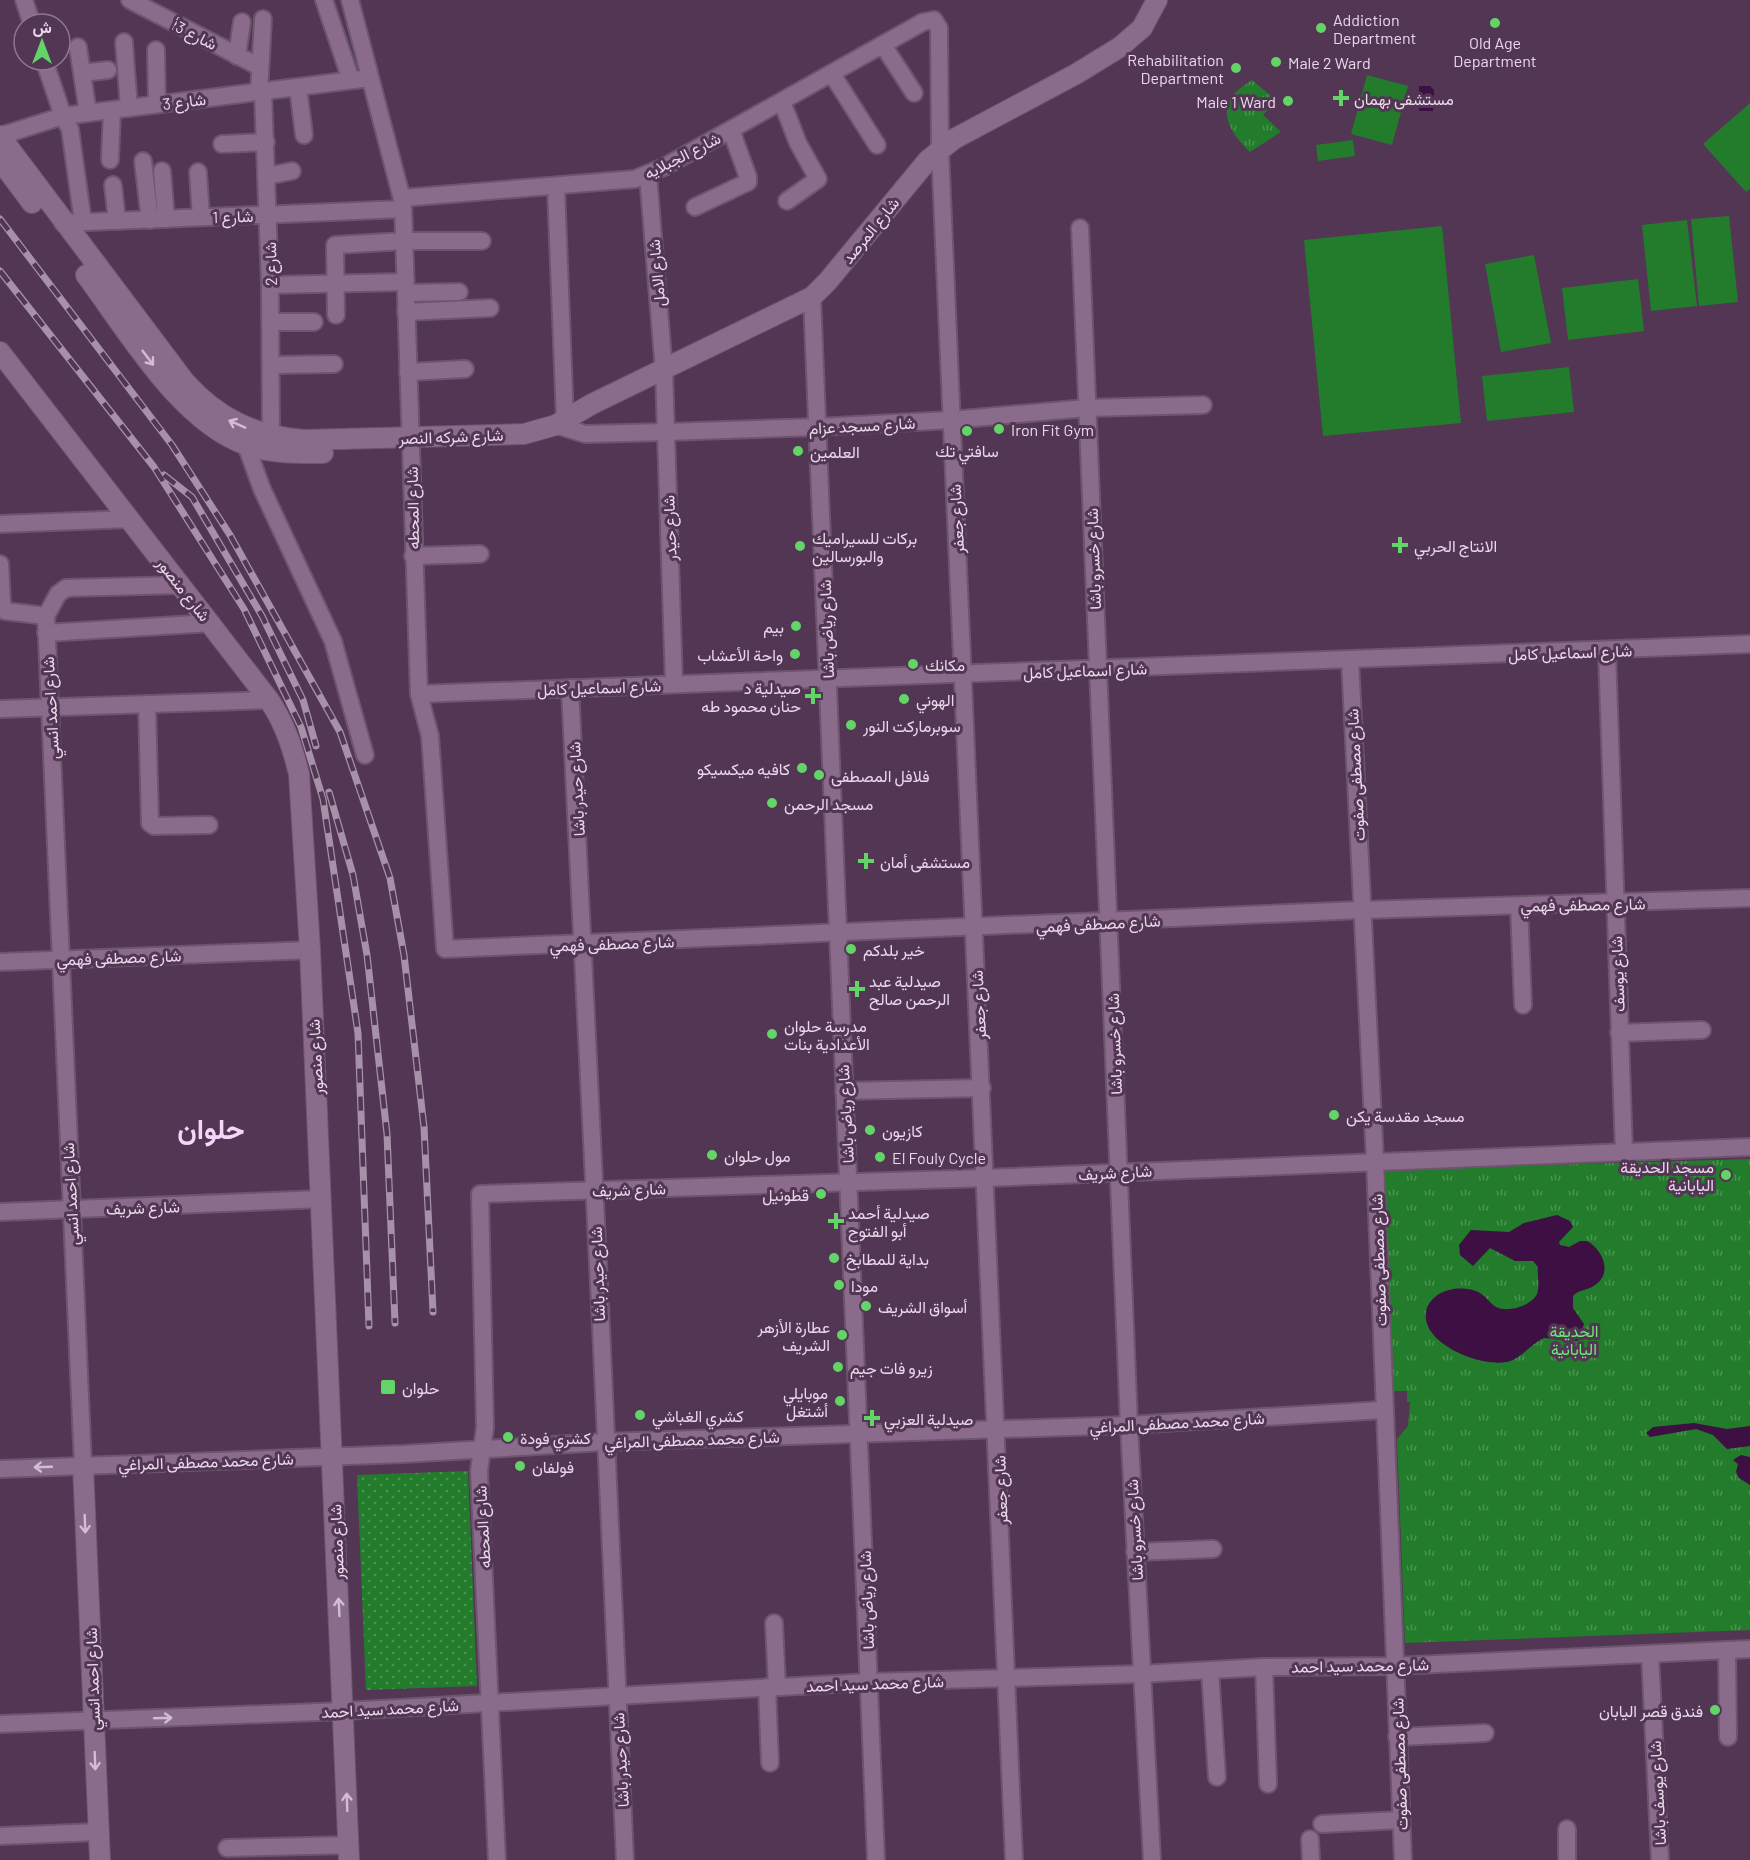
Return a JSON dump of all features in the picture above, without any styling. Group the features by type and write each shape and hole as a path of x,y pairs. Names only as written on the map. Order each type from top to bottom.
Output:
{"street":[{"name":"شارع 3أ","path":"130,0 260,67"},
{"path":"324,0 351,81"},
{"name":"شارع المحطه","path":"350,0 403,203 419,693 430,736 445,949"},
{"name":"شارع المرصد","path":"560,423 592,404 664,371 812,297 828,281 917,172 940,150 1000,113 1076,74 1120,47 1142,28 1157,0"},
{"name":"شارع 2","path":"263,19 260,67 266,142 271,322 271,436"},
{"name":"شارع جعفر","path":"934,20 939,28 940,150 951,420 998,1430 1014,1860"},
{"name":"شارع الجبلايه","path":"403,203 619,182 648,175 923,22 934,20"},
{"path":"237,56 242,22"},
{"path":"110,160 120,109 124,42"},
{"path":"883,45 914,93"},
{"path":"78,47 87,113"},
{"path":"156,50 157,104"},
{"path":"82,73 108,70"},
{"path":"48,72 63,116 70,129 83,222"},
{"path":"832,74 877,145"},
{"name":"شارع 3","path":"0,136 63,116 370,78"},
{"path":"298,87 304,135"},
{"path":"782,102 798,143 818,179 787,201"},
{"path":"695,207 748,182 731,130"},
{"name":"شارع شركه النصر","path":"0,136 63,223 198,397 229,420 271,436 303,440 498,448 524,434 560,423"},
{"path":"222,144 266,142"},
{"name":"شارع شركه النصر","path":"0,159 177,396 208,425 246,445 288,454 411,445"},
{"path":"143,161 158,219"},
{"path":"158,219 162,171"},
{"path":"267,176 292,171"},
{"path":"198,172 201,217"},
{"name":"شارع الامل","path":"648,175 664,371"},
{"path":"113,185 117,221"},
{"path":"556,187 560,423"},
{"name":"شارع 1","path":"63,223 268,214 403,203"},
{"name":"شارع خسرو باشا","path":"1080,228 1129,1425 1152,1860"},
{"path":"336,315 335,245 404,241 482,241"},
{"path":"270,285 334,284 459,291"},
{"name":"شارع رياض باشا","path":"812,297 876,1860"},
{"path":"406,312 490,308"},
{"path":"271,322 314,322"},
{"name":"شارع منصور","path":"0,352 211,622 269,700 290,736 299,774 310,950 349,1853"},
{"path":"271,365 334,364"},
{"path":"408,372 465,369"},
{"name":"شارع حيدر","path":"664,371 674,684"},
{"name":"شارع مسجد عزام","path":"560,423 585,434 666,432 951,420 1087,408 1203,405"},
{"path":"246,445 262,489 333,641 365,755"},
{"path":"0,524 130,519"},
{"path":"413,556 480,554"},
{"path":"0,564 2,604 5,611 46,625 211,622"},
{"path":"46,625 58,594 66,588 181,585"},
{"name":"شارع احمد انسي","path":"46,625 99,1860"},
{"name":"شارع اسماعيل كامل","path":"419,693 1750,644"},
{"name":"شارع يوسف","path":"1607,651 1624,1153"},
{"name":"شارع مصطفى صفوت","path":"1350,660 1375,1161 1383,1410 1403,1860"},
{"name":"شارع حيدر باشا","path":"570,688 584,944 604,1442 625,1860"},
{"path":"0,709 269,700"},
{"path":"147,704 150,823 154,826 209,825"},
{"name":"شارع مصطفى فهمي","path":"445,949 975,929 1361,910 1615,904 1750,898"},
{"path":"1519,906 1523,1005"},
{"name":"شارع مصطفى فهمي","path":"0,962 310,950"},
{"path":"1619,1033 1702,1030"},
{"path":"844,1091 982,1088"},
{"name":"شارع شريف","path":"480,1194 986,1178 1750,1147"},
{"name":"شارع المحطه","path":"480,1194 485,1427 479,1471 497,1860"},
{"name":"شارع شريف","path":"0,1212 321,1199"},
{"name":"شارع محمد مصطفى المراغي","path":"0,1469 333,1457 604,1442 1129,1425 1383,1410"},
{"path":"1135,1552 1213,1549"},
{"path":"770,1763 774,1623"},
{"name":"شارع محمد سيد احمد","path":"0,1724 344,1711 870,1682 1141,1674 1264,1667 1395,1666 1750,1649"},
{"path":"1727,1650 1728,1737"},
{"name":"شارع يوسف باشا","path":"1650,1654 1660,1860"},
{"path":"1264,1667 1268,1784"},
{"path":"1210,1671 1217,1777"},
{"path":"1397,1737 1485,1733"},
{"path":"1322,1824 1401,1821"},
{"path":"1567,1829 1567,1860"},
{"path":"0,1836 98,1832"},
{"path":"1310,1839 1311,1860"},
{"path":"227,1848 277,1853 349,1853"}],"green space":[{"path":"1367,75 1408,86 1392,145 1351,134"},
{"path":"1252,80 1270,95 1273,104 1263,115 1281,132 1250,152 1230,126 1227,110 1233,95"},
{"path":"1750,103 1750,189 1746,192 1703,144"},
{"path":"1353,140 1355,156 1318,161 1316,145"},
{"path":"1729,216 1738,302 1699,306 1691,219"},
{"path":"1687,220 1697,306 1651,311 1642,225"},
{"path":"1442,226 1461,423 1323,436 1304,240"},
{"path":"1534,255 1551,343 1501,352 1485,264"},
{"path":"1638,279 1644,331 1568,340 1562,288"},
{"path":"1569,367 1574,412 1487,421 1482,376"},
{"name":"الحديقة اليابانية","path":"1750,1159 1750,1630 1405,1643 1397,1439 1408,1426 1410,1402 1407,1402 1407,1391 1393,1391 1384,1170"},
{"path":"468,1471 477,1686 366,1690 357,1475"}],"shaded area":[{"path":"1419,86 1430,86 1434,90 1433,111 1419,111"},
{"path":"1557,1215 1570,1221 1573,1227 1559,1242 1560,1245 1569,1247 1580,1241 1587,1241 1598,1250 1605,1268 1600,1280 1592,1287 1573,1296 1573,1308 1584,1324 1578,1341 1544,1338 1517,1358 1495,1363 1468,1357 1455,1351 1433,1334 1427,1324 1426,1312 1433,1299 1444,1292 1461,1288 1473,1290 1501,1309 1513,1309 1525,1305 1537,1294 1538,1267 1533,1261 1515,1261 1490,1248 1473,1266 1460,1255 1459,1245 1471,1230 1509,1232 1524,1223"},
{"path":"1694,1423 1727,1429 1750,1426 1750,1446 1727,1449 1713,1435 1696,1429 1650,1437 1646,1433 1653,1427"},
{"path":"1741,1455 1750,1457 1750,1485 1739,1478 1736,1472 1738,1464 1733,1460"}],"railway":[{"path":"0,219 172,445 230,535 340,732 390,878 404,955 424,1127 433,1312"},
{"path":"0,271 154,467 244,609 301,727 323,799 358,1033 369,1326"},
{"path":"164,475 192,497 262,616 303,700 316,746"},
{"path":"329,792 353,875 367,955 387,1134 395,1323"}],"place":[{"name":"Old Age Department","path":"1495,23"},
{"name":"Addiction Department","path":"1321,28"},
{"name":"Male 2 Ward","path":"1276,62"},
{"name":"Rehabilitation Department","path":"1236,68"},
{"name":"مستشفى بهمان","path":"1341,98"},
{"name":"Male 1 Ward","path":"1288,101"},
{"name":"Iron Fit Gym","path":"999,429"},
{"name":"سافتي تك","path":"967,431"},
{"name":"العلمين","path":"798,451"},
{"name":"الانتاج الحربي","path":"1400,545"},
{"name":"بركات للسيراميك والبورسالين","path":"800,546"},
{"name":"بيم","path":"796,626"},
{"name":"واحة الأعشاب","path":"795,654"},
{"name":"مكانك","path":"913,664"},
{"name":"صيدلية د حنان محمود طه","path":"813,696"},
{"name":"الهوني","path":"904,699"},
{"name":"سوبرماركت النور","path":"851,725"},
{"name":"كافيه ميكسيكو","path":"802,768"},
{"name":"فلافل المصطفى","path":"819,775"},
{"name":"مسجد الرحمن","path":"772,803"},
{"name":"مستشفى أمان","path":"866,861"},
{"name":"خير بلدكم","path":"851,949"},
{"name":"صيدلية عبد الرحمن صالح","path":"857,989"},
{"name":"مدرسة حلوان الأعدادية بنات","path":"772,1034"},
{"name":"مسجد مقدسة يكن","path":"1334,1115"},
{"name":"كازيون","path":"870,1130"},
{"name":"مول حلوان","path":"712,1155"},
{"name":"El Fouly Cycle","path":"880,1157"},
{"name":"مسجد الحديقة اليابانية","path":"1726,1175"},
{"name":"قطونيل","path":"821,1194"},
{"name":"صيدلية أحمد أبو الفتوح","path":"836,1221"},
{"name":"بداية للمطابخ","path":"834,1258"},
{"name":"مودا","path":"839,1285"},
{"name":"أسواق الشريف","path":"866,1306"},
{"name":"عطارة الأزهر الشريف","path":"842,1335"},
{"name":"زيرو فات جيم","path":"838,1367"},
{"name":"حلوان","path":"388,1387"},
{"name":"موبايلي أشتغل","path":"840,1401"},
{"name":"كشري الغباشي","path":"640,1415"},
{"name":"صيدلية العزبي","path":"872,1418"},
{"name":"كشري فودة","path":"508,1437"},
{"name":"فولفان","path":"520,1466"},
{"name":"فندق قصر اليابان","path":"1715,1710"}],"district":[{"name":"حلوان","path":"211,1128"}]}
